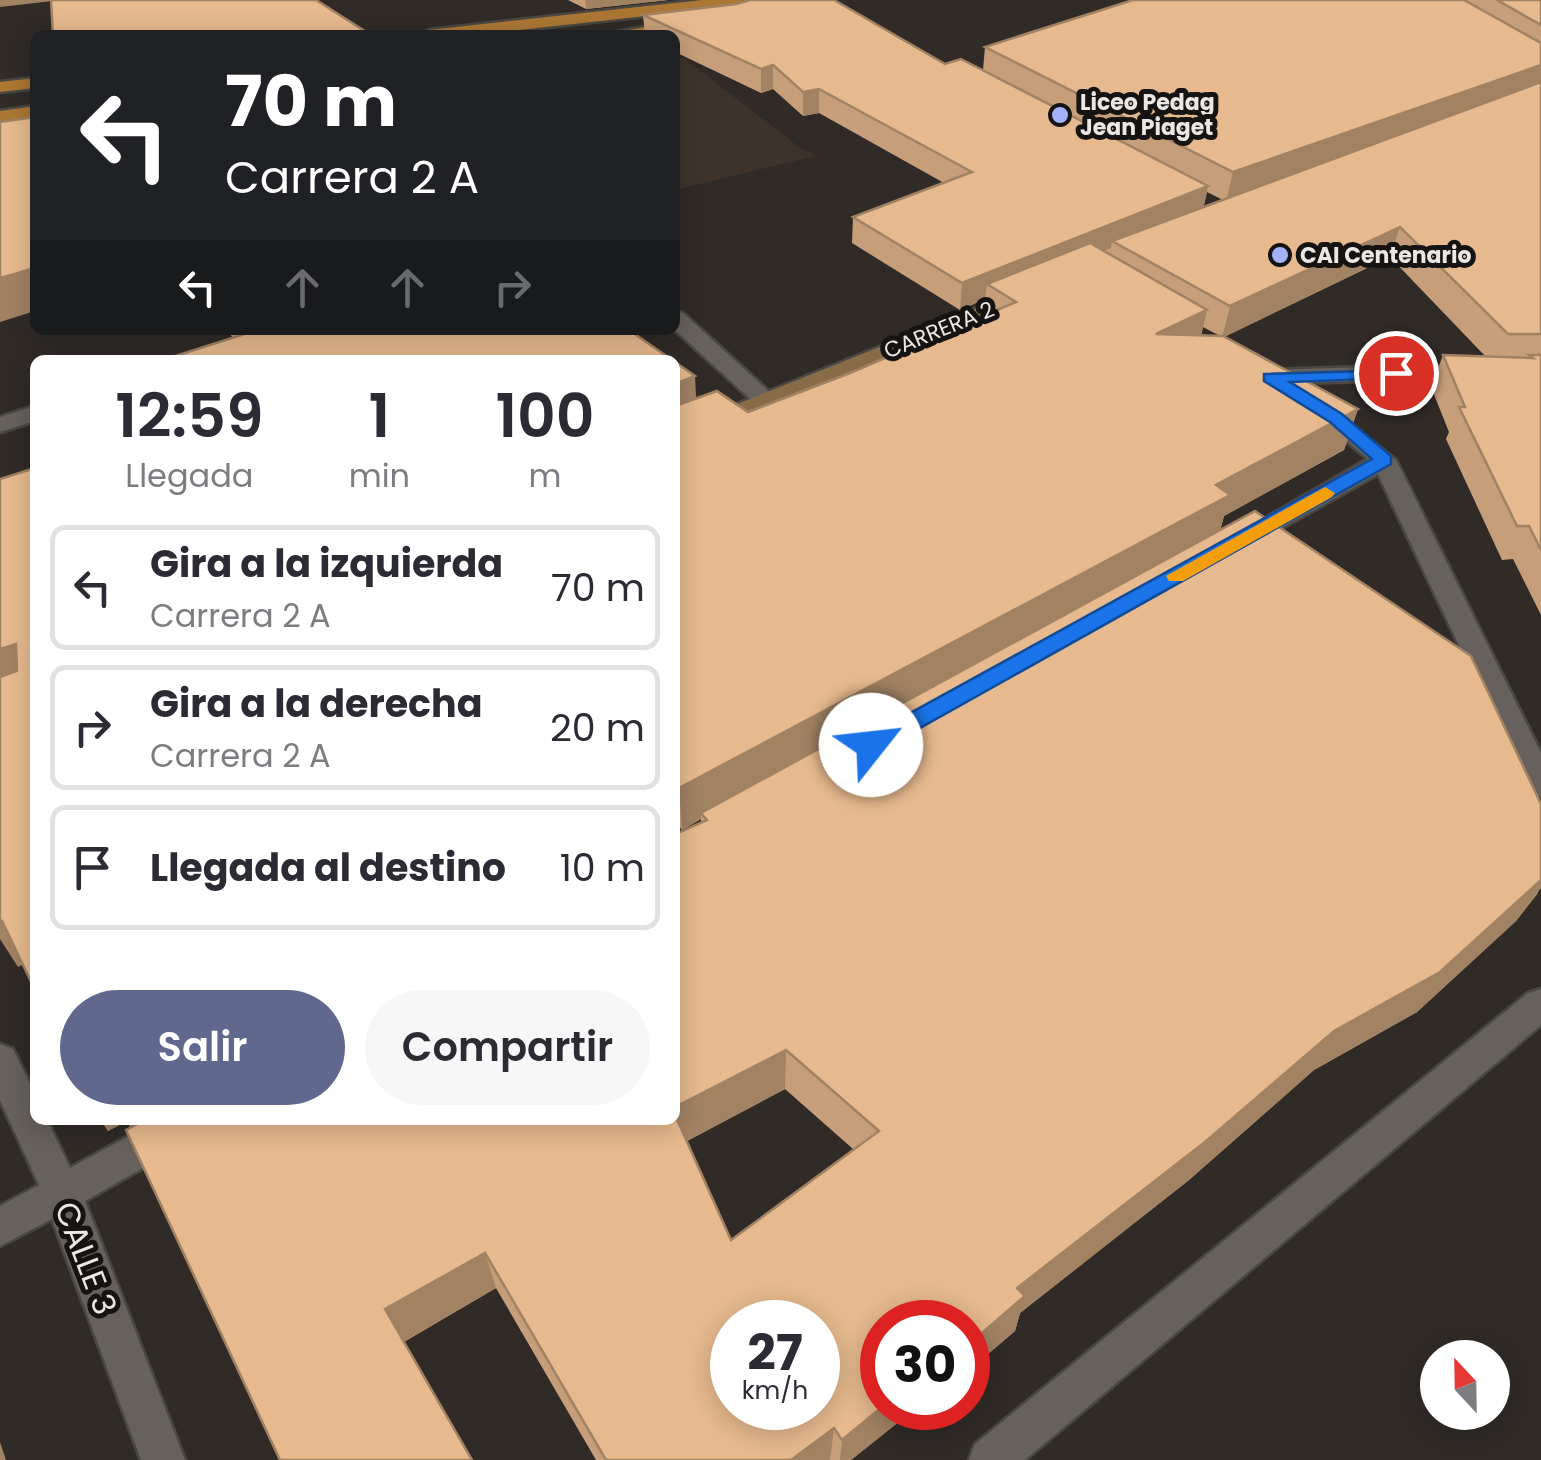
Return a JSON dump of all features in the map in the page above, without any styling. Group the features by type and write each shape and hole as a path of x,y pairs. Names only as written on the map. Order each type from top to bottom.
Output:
{"main road":[{"path":"474,30 745,0"},
{"path":"647,30 725,20 761,10"},
{"path":"0,87 30,84"},
{"path":"0,116 30,113"}],"street":[{"name":"CARRERA 2","path":"680,436 1033,292"},
{"path":"680,323 766,400"},
{"path":"1541,376 1262,372 1336,418 1384,460 1541,785"},
{"path":"0,425 30,416"},
{"path":"1209,558 1384,460"},
{"path":"991,1460 1541,1004"},
{"name":"CALLE 3","path":"0,1060 30,1124"},
{"name":"CALLE 3","path":"31,1125 62,1192 162,1460"},
{"path":"0,1227 184,1125"}],"shaded area":[{"path":"680,58 684,58 816,156 680,189"}],"building":[{"path":"51,0 316,0 363,30 53,30"},
{"path":"750,0 834,0 945,64 961,59 1208,186 962,283 853,217 972,172 819,89 803,92 773,65 761,69 643,15"},
{"path":"1133,0 1464,0 1541,43 1541,65 1233,172 985,47"},
{"path":"1497,0 1541,0 1541,25"},
{"path":"1541,82 1541,334 1508,334 1400,227 1230,306 1112,241"},
{"path":"30,118 30,269 0,278 0,122"},
{"path":"1090,243 1207,310 1156,334 1223,336 1358,409 1216,485 1230,495 680,787 680,404 717,391 748,412 1016,302 987,284"},
{"path":"242,335 636,335 665,355 179,355"},
{"path":"1443,355 1541,355 1541,550 1529,526 1517,526 1459,407 1465,407"},
{"path":"680,366 695,376 680,382"},
{"path":"30,470 30,980 0,922 0,677 17,671 16,644 0,649 0,479"},
{"path":"1255,511 1471,656 1541,804 1541,880 1440,972 1334,1031 1205,1142 1017,1288 1025,1296 990,1326 990,1300 860,1300 860,1425 842,1440 835,1430 840,1430 840,1300 710,1300 710,1430 831,1430 791,1460 606,1460 485,1253 385,1309 472,1460 280,1460 126,1130 136,1125 679,1125 731,1240 879,1131 786,1050 680,1104 680,832 707,820 701,813"}],"slow traffic":[{"path":"1176,576 1325,493"}],"place":[{"name":"Liceo Pedag Jean Piaget","path":"1060,115"},
{"name":"CAI Centenario","path":"1280,255"}],"route":[{"path":"871,745 1384,460 1336,418 1270,377 1396,373"}]}
